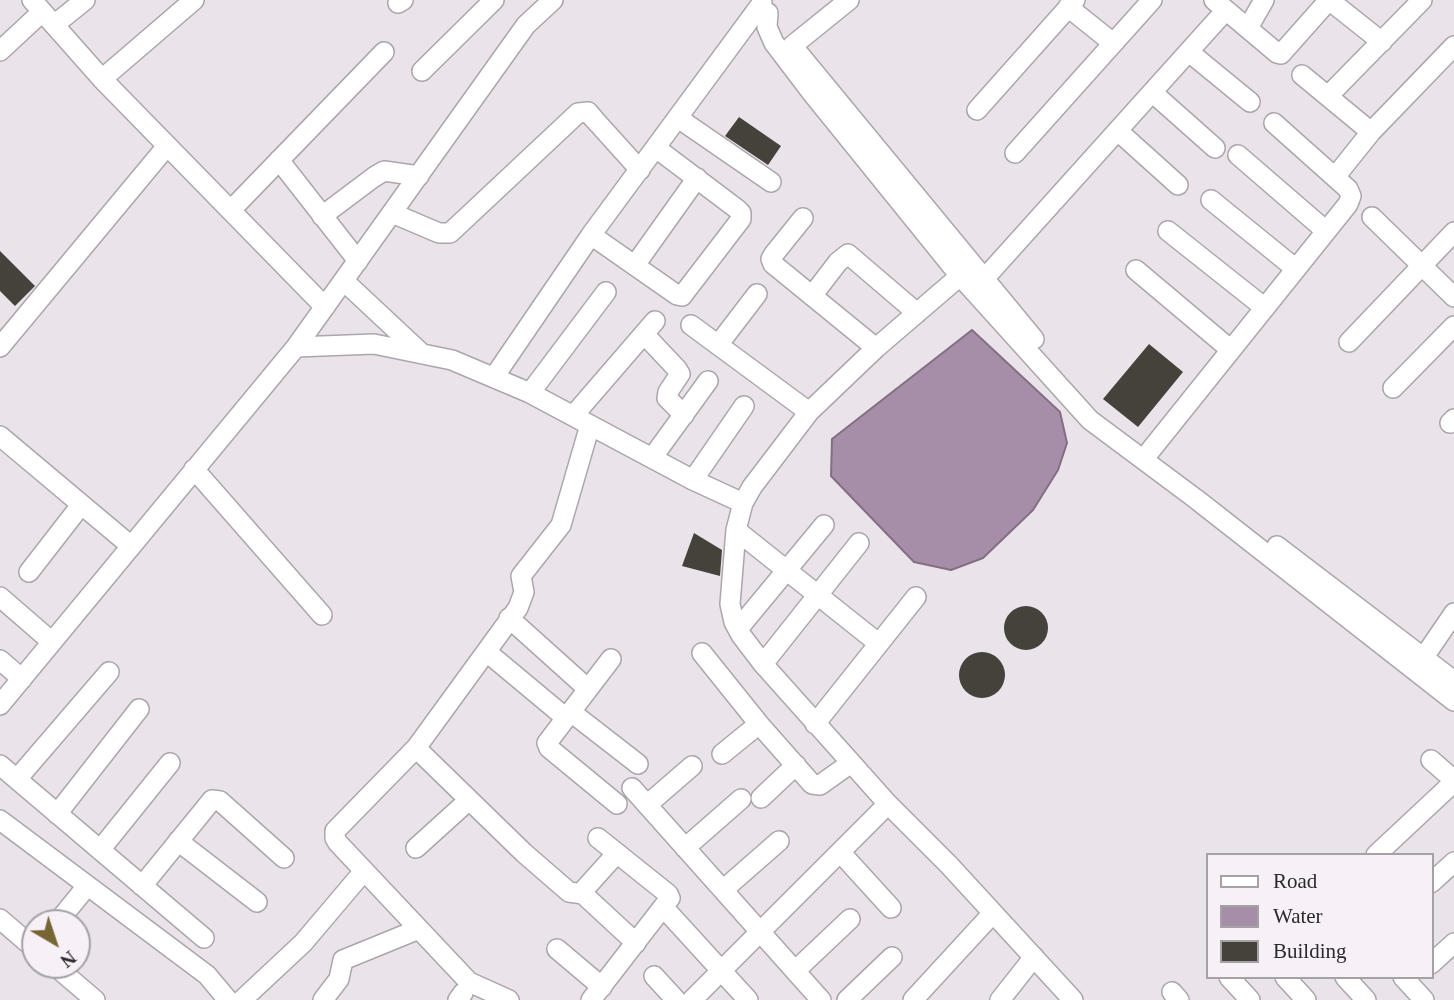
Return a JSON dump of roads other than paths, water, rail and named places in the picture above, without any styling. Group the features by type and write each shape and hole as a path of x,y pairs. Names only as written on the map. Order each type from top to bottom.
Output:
{"street":[{"path":"0,51 43,12 85,0"},
{"path":"102,79 194,0"},
{"path":"422,71 494,0"},
{"path":"0,705 296,346 526,26 554,0"},
{"path":"792,46 849,0"},
{"path":"1015,153 1152,0"},
{"path":"1248,28 1264,0"},
{"path":"984,279 1189,52 1220,5 1281,54 1329,0 1382,42"},
{"path":"1328,96 1422,0"},
{"path":"977,110 1072,4 1112,45"},
{"path":"764,5 792,46 984,279 1057,367 1106,418 1454,681"},
{"path":"494,377 592,235 764,5"},
{"path":"764,5 767,27 774,43 960,276 1090,420 1196,499 1454,701"},
{"path":"43,12 102,79 325,307"},
{"path":"1335,177 1371,132 1454,46"},
{"path":"230,210 384,52"},
{"path":"1189,52 1250,102"},
{"path":"1302,75 1371,132"},
{"path":"1153,93 1215,148"},
{"path":"392,213 439,233 450,233 578,113 588,112 640,170"},
{"path":"678,118 771,182"},
{"path":"1150,451 1351,196 1348,189 1274,123"},
{"path":"1118,131 1178,185"},
{"path":"0,347 167,146"},
{"path":"592,235 682,296 741,219 741,213 737,209 656,148"},
{"path":"1238,155 1326,231"},
{"path":"279,160 358,261"},
{"path":"322,216 384,172 419,176"},
{"path":"635,265 697,178"},
{"path":"1211,200 1296,269"},
{"path":"1372,217 1454,297"},
{"path":"803,218 771,259 773,264 876,348"},
{"path":"1168,231 1265,308"},
{"path":"1349,342 1454,232"},
{"path":"812,296 838,262 848,254 916,313"},
{"path":"1136,270 1231,350"},
{"path":"960,276 876,348 809,412 752,487 743,503 737,530 730,604 738,629 763,664 888,804 1073,1000"},
{"path":"344,281 420,352"},
{"path":"530,393 606,292"},
{"path":"718,345 757,294"},
{"path":"691,325 809,412"},
{"path":"1393,388 1454,326"},
{"path":"509,1000 471,984 338,843 335,831 416,748 523,599 521,576 561,525 582,420 649,328 680,374 667,398 684,415"},
{"path":"296,346 374,344 452,360 530,393 693,480 743,503"},
{"path":"652,458 708,381"},
{"path":"693,480 744,405"},
{"path":"0,436 131,546"},
{"path":"194,469 322,615"},
{"path":"29,572 81,505"},
{"path":"738,629 824,525"},
{"path":"737,530 878,643"},
{"path":"763,664 859,543"},
{"path":"0,597 52,642"},
{"path":"815,724 916,597"},
{"path":"1424,657 1454,612"},
{"path":"509,618 588,689"},
{"path":"702,653 759,724 818,786 851,763"},
{"path":"494,658 638,764"},
{"path":"611,659 547,743 549,748 617,804"},
{"path":"0,660 22,678"},
{"path":"17,779 109,672"},
{"path":"57,814 139,709"},
{"path":"722,754 759,724"},
{"path":"416,748 519,849 569,892 581,893 636,943"},
{"path":"1378,853 1454,781 1431,760"},
{"path":"100,850 170,764"},
{"path":"0,765 204,938"},
{"path":"761,798 796,765"},
{"path":"647,805 692,766"},
{"path":"632,788 821,1000"},
{"path":"685,848 741,799"},
{"path":"142,886 212,800 220,801 284,858"},
{"path":"416,848 469,800"},
{"path":"692,1000 888,804"},
{"path":"0,820 207,975 228,1000"},
{"path":"557,949 596,993 670,898 598,838"},
{"path":"178,841 257,902"},
{"path":"723,890 779,841"},
{"path":"840,852 891,908"},
{"path":"581,893 617,853"},
{"path":"1433,881 1454,862"},
{"path":"242,1000 303,943 364,871"},
{"path":"68,909 87,886"},
{"path":"664,908 748,1000"},
{"path":"913,1000 993,913"},
{"path":"0,919 21,937"},
{"path":"795,971 850,919"},
{"path":"323,1000 340,978 343,960 419,929"},
{"path":"1433,962 1454,943"},
{"path":"860,996 892,957"},
{"path":"1000,1000 1034,957"},
{"path":"654,975 676,1000"},
{"path":"70,979 95,1000"},
{"path":"1230,979 1250,1000"},
{"path":"1287,979 1306,1000"},
{"path":"1347,979 1366,1000"},
{"path":"1404,979 1416,997"}],"water":[{"path":"972,330 1060,412 1067,443 1058,470 1033,510 983,558 951,570 914,562 831,476 832,439"}]}
